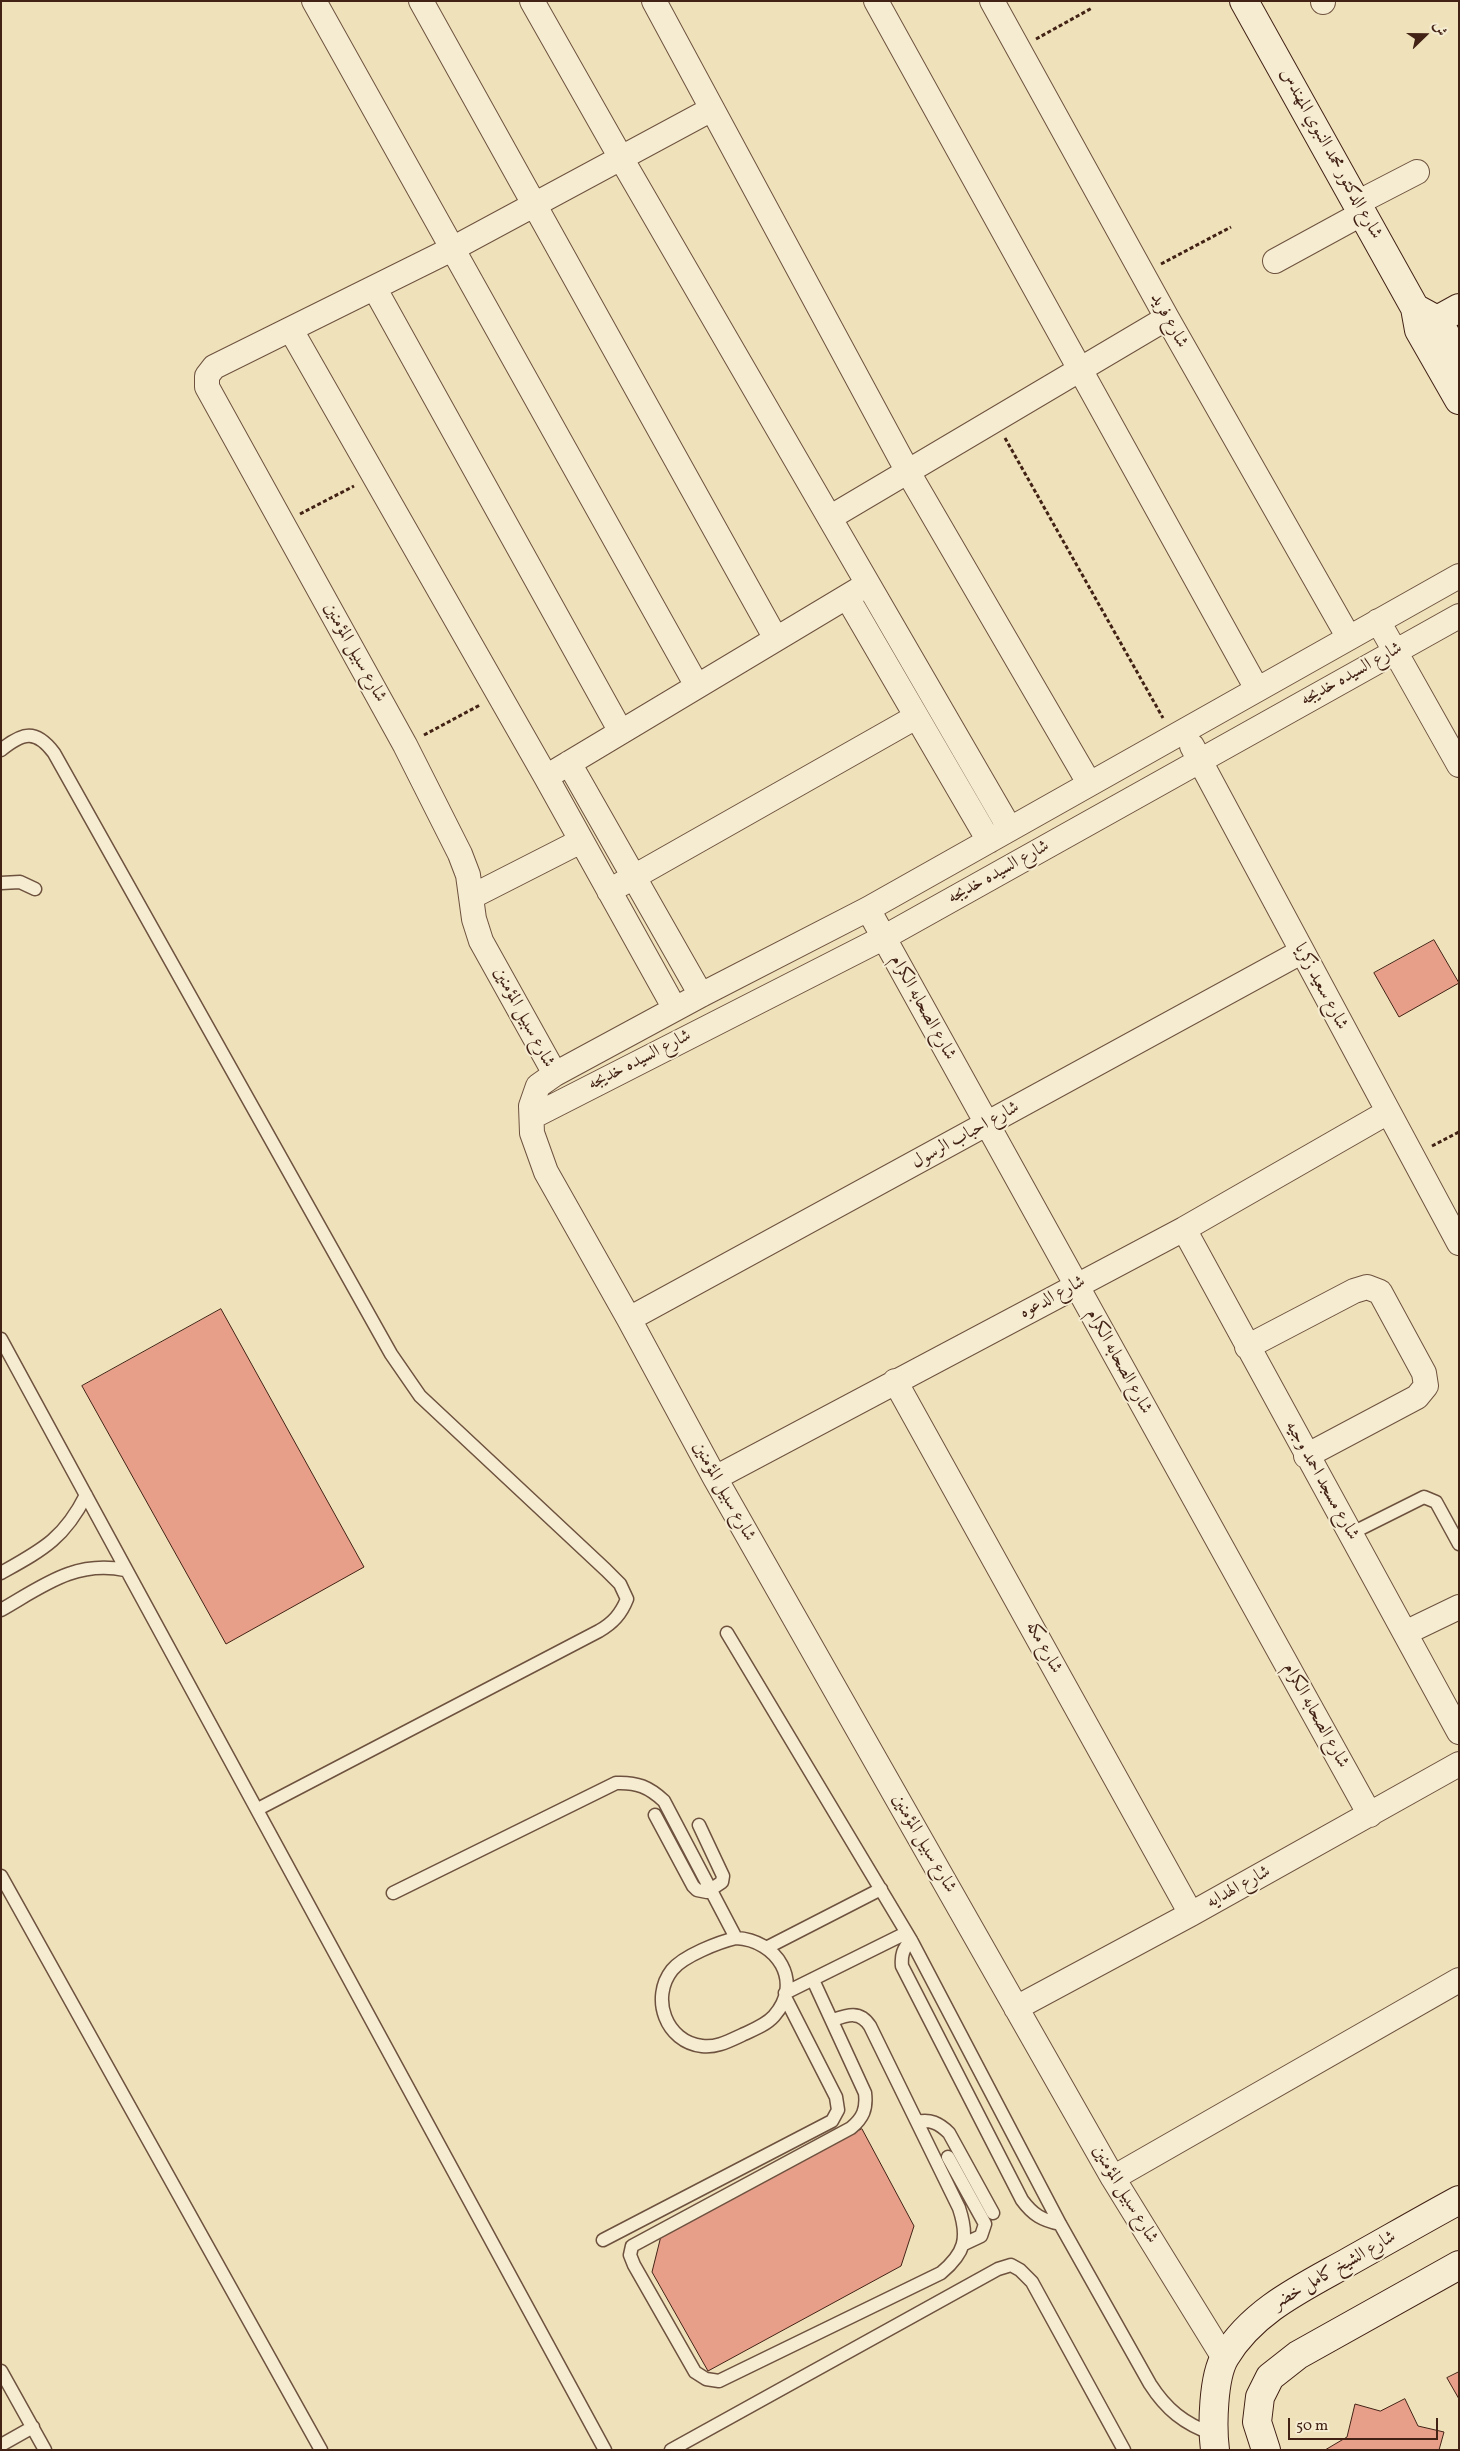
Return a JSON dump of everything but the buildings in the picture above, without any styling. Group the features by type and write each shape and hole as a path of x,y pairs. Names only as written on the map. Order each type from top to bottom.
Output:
{"main road":[{"name":"شارع الدكتور محمد النبوي المهندس","path":"1244,1 1360,208 1433,316"},
{"path":"1433,316 1459,357"},
{"path":"1433,316 1457,392"},
{"name":"شارع الشيخ كامل خضر","path":"1224,2358 1242,2333 1265,2312 1300,2289 1459,2200"},
{"path":"1266,2450 1257,2422 1260,2397 1270,2377 1298,2355 1459,2265"},
{"path":"1214,2442 1217,2383 1224,2358"}],"street":[{"path":"314,1 697,686"},
{"path":"421,1 776,639"},
{"path":"532,1 1010,829"},
{"path":"654,1 908,472 1089,784"},
{"path":"876,1 1257,689"},
{"name":"شارع فريد","path":"992,1 1166,318 1349,638"},
{"path":"675,1009 546,777 291,330 452,249 712,109"},
{"path":"1275,261 1417,172"},
{"path":"375,288 620,732"},
{"path":"831,517 1166,318"},
{"name":"شارع سبيل المؤمنين","path":"291,330 214,367 208,376 206,387 405,745 460,854 468,875 474,919 481,940 554,1074 538,1086 531,1106 532,1134 546,1172 629,1319 715,1478 1112,2178 1224,2358"},
{"name":"شارع السيده خديجه","path":"554,1074 701,995 868,909 1459,576"},
{"path":"546,777 868,584"},
{"path":"847,597 989,841"},
{"name":"شارع السيده خديجه","path":"532,1117 883,938 1459,616"},
{"path":"1378,621 1459,766"},
{"path":"609,891 916,717"},
{"name":"شارع سعيد زكريا","path":"1179,734 1200,761 1411,1157 1459,1243"},
{"path":"569,763 701,995"},
{"path":"472,897 581,840"},
{"name":"شارع الصحابه الكرام","path":"868,909 1370,1815"},
{"name":"شارع احباب الرسول","path":"629,1319 1301,952"},
{"name":"شارع الدعوه","path":"715,1478 1184,1229 1388,1112"},
{"name":"شارع مسجد احمد وجيه","path":"1184,1229 1306,1456 1459,1732"},
{"path":"1247,1347 1354,1290 1367,1287 1380,1292 1424,1373 1426,1386 1418,1397 1306,1456"},
{"name":"شارع مكه","path":"895,1381 1191,1914"},
{"path":"1405,1633 1459,1607"},
{"name":"شارع الهدايه","path":"1016,2008 1191,1914 1459,1764"},
{"path":"1112,2178 1459,1980"}],"lane":[{"path":"1,750 15,738 29,735 45,741 54,753 391,1354 420,1396 606,1570 620,1584 627,1599 622,1611 611,1624 599,1631 258,1809"},
{"path":"1,883 20,882 35,889"},
{"path":"1,1340 125,1570 258,1809 605,2450"},
{"path":"1,1573 35,1554 59,1537 75,1517 86,1495"},
{"path":"1350,1534 1417,1498 1424,1497 1436,1502 1459,1544"},
{"path":"1,1610 49,1582 74,1571 96,1567 125,1570"},
{"path":"727,1634 908,1936 1060,2224 1157,2396 1176,2416 1214,2442"},
{"path":"393,1893 616,1783 633,1782 652,1789 664,1801 736,1938"},
{"path":"655,1815 693,1886 702,1892 711,1890 722,1882 723,1876 698,1826"},
{"path":"1,1876 321,2450"},
{"path":"768,1947 881,1889"},
{"path":"785,1995 908,1936"},
{"path":"908,1936 901,1956 902,1966 1022,2200 1032,2213 1045,2221 1060,2224"},
{"path":"736,1938 758,1942 768,1947 782,1964 786,1975 785,1995 774,2016 766,2024 714,2046 690,2043 670,2028 661,2004 664,1986 672,1969 682,1961 726,1940 736,1938"},
{"path":"814,1980 865,2093 865,2112 859,2121 851,2128 632,2246 630,2255 634,2265 695,2372 706,2379 719,2381 941,2273 956,2261 964,2244 965,2226 959,2208 867,2021 860,2016 853,2015 833,2020"},
{"path":"603,2240 832,2121 838,2110 836,2097 785,1995"},
{"path":"917,2122 931,2121 949,2133 993,2214"},
{"path":"948,2157 985,2224 981,2236 964,2244"},
{"path":"671,2450 998,2269 1011,2266 1032,2282 1124,2450"},
{"path":"1,2371 45,2450"},
{"path":"1,2444 33,2427"}],"path":[{"path":"1018,49 1092,8"},
{"path":"1142,274 1231,227"},
{"path":"995,420 1179,734"},
{"path":"282,523 373,476"},
{"path":"405,745 498,695"},
{"path":"1411,1157 1459,1132"}]}
